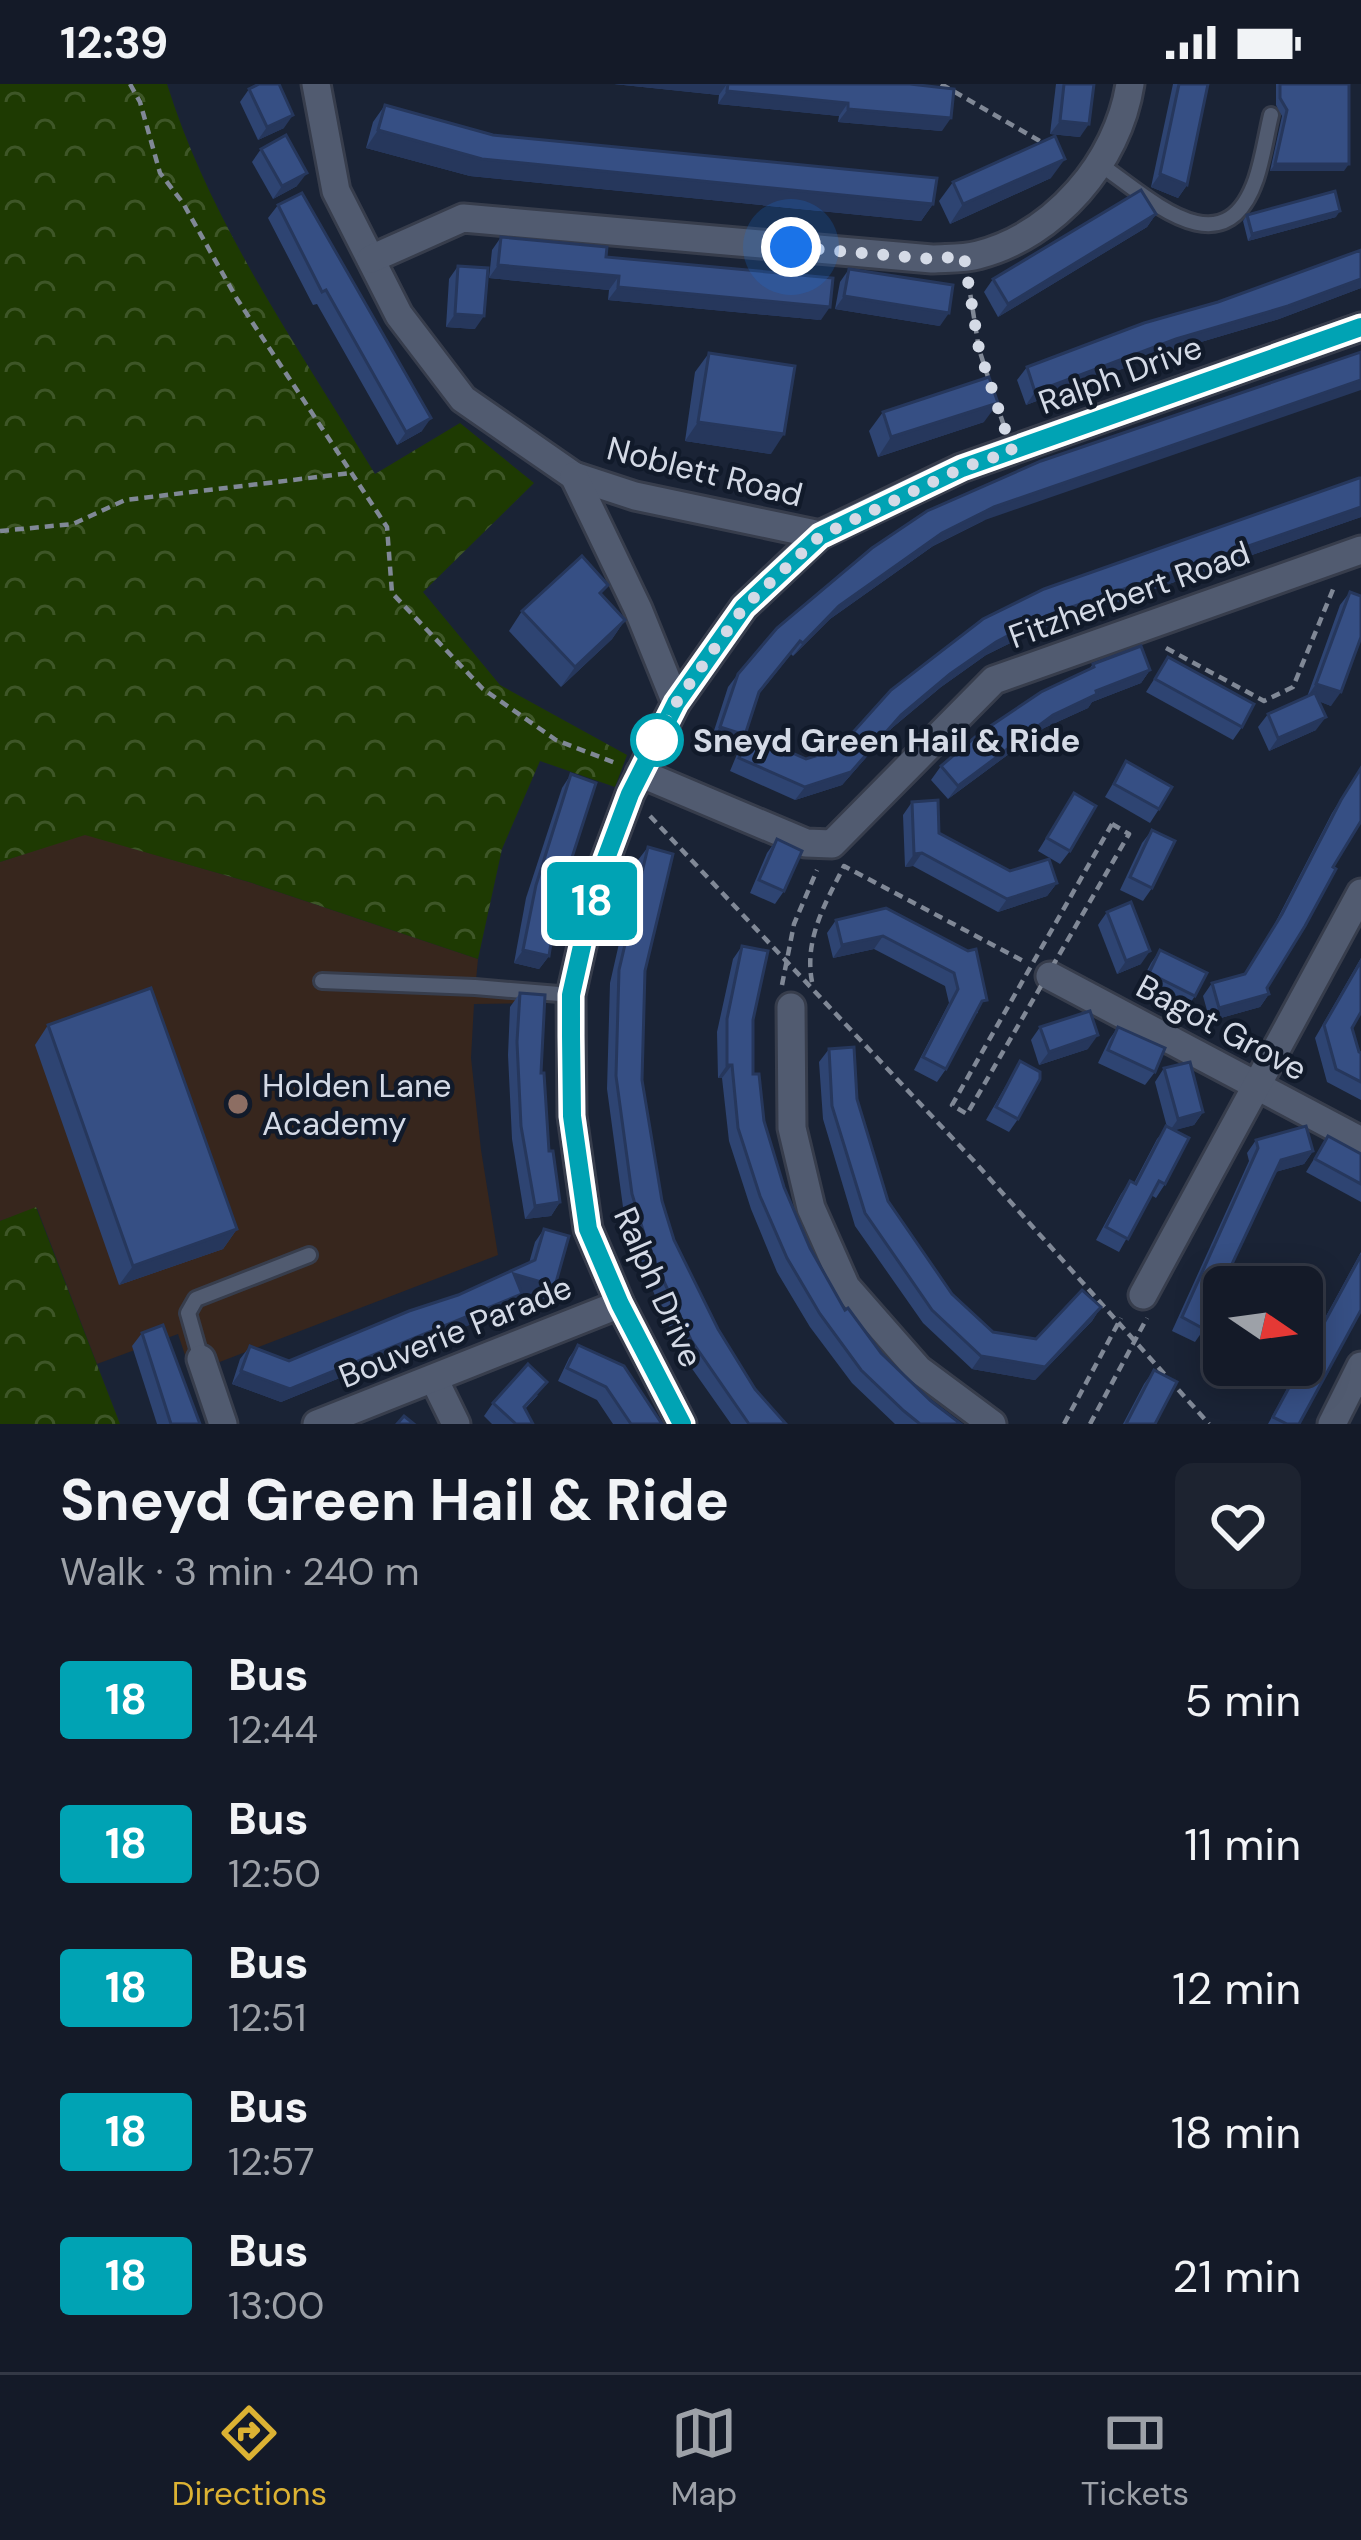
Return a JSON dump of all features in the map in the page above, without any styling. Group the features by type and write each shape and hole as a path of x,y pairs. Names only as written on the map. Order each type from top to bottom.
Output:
{"street":[{"name":"Noblett Road","path":"316,84 336,191 400,315 463,399 574,476 634,496 820,536"},
{"path":"371,259 463,218 932,259 977,256 1042,227 1101,165 1130,84"},
{"name":"Ralph Drive","path":"682,1424 620,1304 588,1229 572,1116 571,995 595,888 635,784 676,703 744,607 820,536 962,468 1361,327"},
{"name":"Noblett Road","path":"574,476 638,609 676,703"},
{"name":"Fitzherbert Road","path":"832,844 994,680 1354,552"},
{"path":"635,784 806,843 832,844"},
{"path":"1142,1294 1361,893"},
{"name":"Bagot Grove","path":"1050,976 1361,1141"},
{"path":"791,1007 792,1128 811,1208 846,1287 918,1369 992,1424"},
{"name":"Bouverie Parade","path":"317,1424 620,1304"},
{"path":"201,1359 223,1424"},
{"path":"1332,1424 1361,1366"},
{"path":"434,1379 456,1424"}],"lane":[{"path":"1101,165 1182,220 1206,227 1229,218 1256,181 1271,115"},
{"path":"322,981 571,995"},
{"path":"201,1359 188,1312 196,1299 309,1255"}],"path":[{"path":"130,84 160,173 387,527 392,593 483,689 556,740 635,784 724,898 813,986 1120,1320 1209,1424"},
{"path":"941,84 1051,148"},
{"path":"964,256 979,349 1012,451"},
{"path":"0,531 73,524 124,500 351,473"},
{"path":"1134,631 1264,701 1293,687 1354,552"},
{"path":"832,844 804,892 778,1004 808,1009 816,922 844,866 1050,976"},
{"path":"1064,1424 1136,1291 1155,1301 1090,1424"}],"shaded area":[{"name":"Holden Lane Academy","path":"84,834 249,882 478,959 476,980 553,987 553,1003 474,1004 471,1058 498,1255 191,1373 178,1334 97,1364 37,1208 0,1221 0,862"}],"green space":[{"path":"0,84 167,84 185,136 232,236 375,474 460,423 534,483 423,592 500,685 627,755 615,787 540,761 502,849 478,959 249,882 85,835 0,862"},
{"path":"36,1207 120,1424 0,1424 0,1221"}],"building":[{"path":"279,84 293,115 267,127 249,89"},
{"path":"728,84 910,84 954,89 951,118 727,91"},
{"path":"1064,84 1094,84 1089,124 1060,121"},
{"path":"1179,84 1208,84 1187,185 1160,174"},
{"path":"1280,84 1349,84 1349,164 1275,164 1287,110 1280,98"},
{"path":"385,105 493,135 937,178 933,204 482,159 378,130"},
{"path":"286,135 307,173 282,186 261,149"},
{"path":"1055,136 1065,159 963,204 953,182"},
{"path":"1141,190 1156,214 1008,304 993,279"},
{"path":"1335,191 1340,211 1252,234 1247,215"},
{"path":"302,193 431,418 406,432 326,290 322,292 278,205"},
{"path":"501,237 607,247 606,257 833,278 830,307 618,287 619,276 498,265"},
{"path":"1361,250 1361,279 1176,339 1035,392 1027,367"},
{"path":"458,266 488,268 484,316 455,314"},
{"path":"849,269 953,285 949,313 844,296"},
{"path":"1361,352 1361,380 994,507 942,533 839,606 800,641 759,692 745,735 720,727 738,674 777,628 872,548 927,511 1041,461"},
{"path":"709,353 795,366 784,434 698,422"},
{"path":"989,377 998,403 891,437 883,412"},
{"path":"1361,478 1361,507 1046,616 996,642 901,715 851,772 805,787 739,758 749,734 806,759 838,749 891,690 983,619 1044,589"},
{"path":"582,556 608,585 600,593 625,620 575,667 522,611"},
{"path":"1350,592 1361,596 1361,637 1341,692 1316,684"},
{"path":"1141,646 1150,670 1096,691 1053,715 958,786 941,766 1041,692 1093,664"},
{"path":"1168,657 1254,704 1242,727 1155,679"},
{"path":"1315,693 1326,717 1278,738 1268,714"},
{"path":"1126,761 1172,787 1159,809 1114,784"},
{"path":"1361,768 1361,821 1267,988 1269,994 1219,1008 1212,983 1245,974"},
{"path":"571,774 596,783 557,904 549,956 523,950 536,885"},
{"path":"1074,793 1096,806 1070,851 1047,838"},
{"path":"938,800 939,833 1010,871 1049,859 1057,883 1007,899 922,853 914,854 912,802"},
{"path":"1152,830 1175,841 1152,888 1130,877"},
{"path":"777,839 802,851 784,891 759,880"},
{"path":"648,847 673,854 645,971 642,1080 662,1201 674,1240 718,1329 755,1389 786,1424 749,1424 691,1340 648,1247 632,1194 616,1076 619,970"},
{"path":"1131,902 1150,951 1126,961 1107,912"},
{"path":"886,908 968,951 976,949 987,1000 982,1001 946,1069 923,1057 958,989 954,973 883,936 842,945 836,920"},
{"path":"742,946 768,951 753,1020 753,1074 759,1074 764,1121 784,1187 810,1248 845,1310 881,1353 961,1424 920,1424 861,1370 787,1258 738,1128 732,1065 727,1065 727,1019"},
{"path":"1160,950 1207,973 1195,996 1149,973"},
{"path":"1361,961 1361,1012 1352,1028 1361,1053 1361,1082 1336,1069 1324,1025"},
{"path":"151,988 237,1229 133,1266 48,1025"},
{"path":"520,993 545,995 541,1073 560,1202 535,1206 521,1126"},
{"path":"1090,1011 1098,1035 1049,1052 1040,1027"},
{"path":"1118,1027 1165,1048 1155,1072 1108,1050"},
{"path":"854,1047 857,1099 888,1201 952,1294 993,1332 1036,1339 1082,1290 1101,1307 1045,1367 981,1356 932,1310 865,1213 832,1106 829,1049"},
{"path":"1020,1061 1040,1072 1040,1079 1018,1119 996,1107"},
{"path":"1190,1062 1203,1112 1178,1119 1164,1068"},
{"path":"1166,1126 1189,1138 1128,1239 1106,1227 1130,1181 1136,1184"},
{"path":"1306,1126 1313,1151 1281,1160 1231,1266 1205,1266 1258,1148 1256,1140"},
{"path":"1328,1136 1361,1154 1361,1184 1315,1159"},
{"path":"544,1229 569,1236 555,1286 514,1274 522,1294 290,1389 241,1371 250,1346 289,1361 535,1260"},
{"path":"1361,1255 1361,1310 1323,1380 1323,1325"},
{"path":"1203,1270 1203,1328 1182,1317"},
{"path":"163,1325 200,1424 171,1424 142,1333"},
{"path":"578,1345 624,1366 662,1424 631,1424 606,1387 567,1368"},
{"path":"528,1364 547,1382 524,1407 533,1424 516,1424 493,1403"},
{"path":"1154,1370 1177,1382 1155,1424 1126,1424"},
{"path":"1290,1386 1320,1386 1299,1424 1273,1417"}],"bus line":[{"name":"18","path":"682,1424 620,1304 588,1229 572,1116 571,1036 571,995 595,888 630,794 676,703 744,607 820,536 962,468 1361,327"}],"place":[{"name":"Sneyd Green Hail & Ride","path":"657,740"},
{"name":"Holden Lane Academy","path":"238,1104"}],"route":[{"path":"657,740 676,703 744,607 820,536 962,468 1012,451 979,349 964,256 932,259 791,247"}]}
